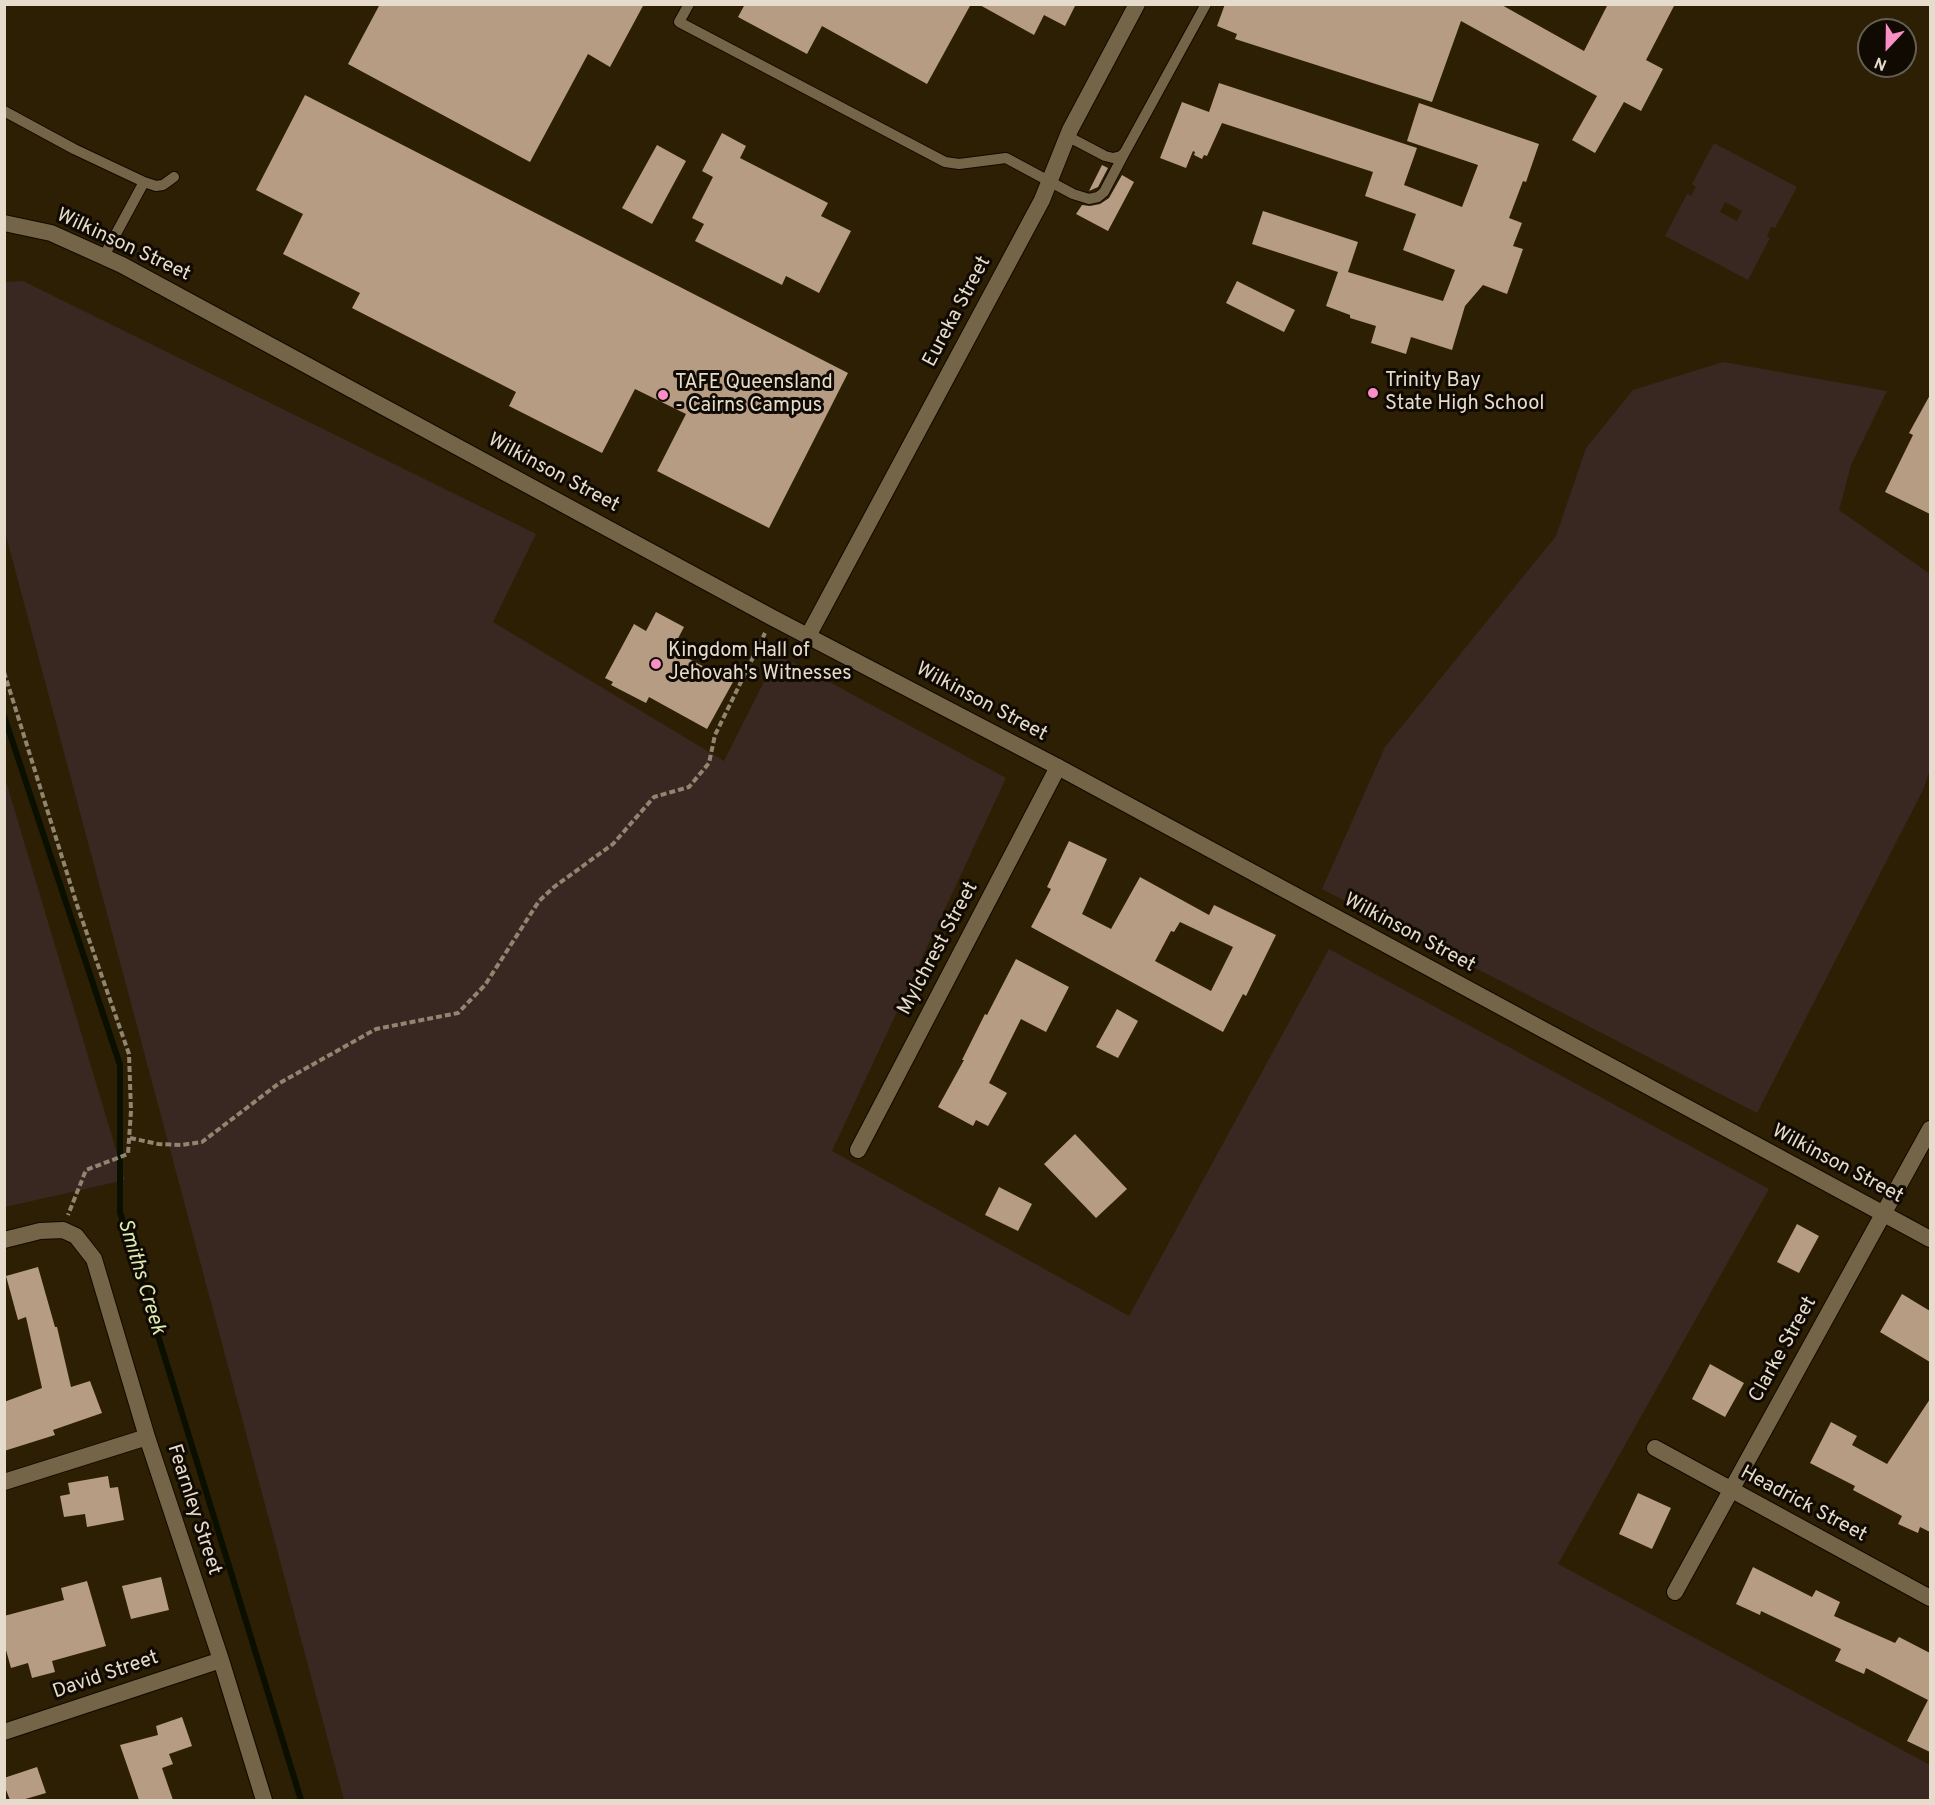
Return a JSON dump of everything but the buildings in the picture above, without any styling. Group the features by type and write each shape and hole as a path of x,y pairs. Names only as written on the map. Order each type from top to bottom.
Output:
{"street":[{"name":"Eureka Street","path":"808,636 1050,182 1067,136 1137,4"},
{"name":"Wilkinson Street","path":"4,224 51,233 104,256 774,618 1058,767 1930,1239"},
{"name":"Mylchrest Street","path":"858,1150 1058,767"},
{"name":"Clarke Street","path":"1675,1592 1930,1129"},
{"path":"4,1240 40,1231 69,1233"},
{"name":"Fearnley Street","path":"69,1233 94,1259 147,1437 221,1660 264,1800"},
{"path":"4,1482 147,1437"},
{"name":"Headrick Street","path":"1655,1449 1930,1598"},
{"name":"David Street","path":"4,1732 221,1660"}],"lane":[{"path":"689,4 679,22 935,157 949,163 960,164 1006,158 1081,198 1089,199 1098,197 1104,192 1206,4"},
{"path":"4,111 74,149 144,182 163,185 174,177"},
{"path":"1067,136 1105,156 1113,158 1125,152"},
{"path":"104,256 144,182"}],"path":[{"path":"130,1138 158,1144 181,1145 202,1142 278,1083 376,1029 458,1013 485,985 539,900 613,843 654,797 689,787 709,763 715,735 774,618"},
{"path":"4,672 77,905 129,1054 131,1111 128,1154 87,1170 69,1233"}],"shaded area":[{"path":"1714,143 1797,187 1775,228 1771,227 1767,236 1770,238 1748,280 1665,236 1687,194 1691,196 1696,187 1692,184","holes":["1725,202 1742,211 1737,221 1720,212"]},
{"path":"23,281 536,534 493,622 724,761 778,654 1006,778 832,1151 1129,1316 1329,949 1769,1189 1558,1564 1930,1765 1930,1800 344,1800 5,532 5,282"},
{"path":"1723,362 1887,391 1851,465 1839,510 1930,574 1930,770 1923,790 1757,1113 1322,889 1385,747 1556,536 1586,448 1633,390"},
{"path":"5,778 125,1180 4,1207"}],"waterway":[{"name":"Smiths Creek","path":"4,716 120,1065 120,1212 301,1800"}],"place":[{"name":"Trinity Bay State High School","path":"1373,393"},
{"name":"TAFE Queensland - Cairns Campus","path":"663,395"},
{"name":"Kingdom Hall of Jehovah's Witnesses","path":"656,664"}]}
